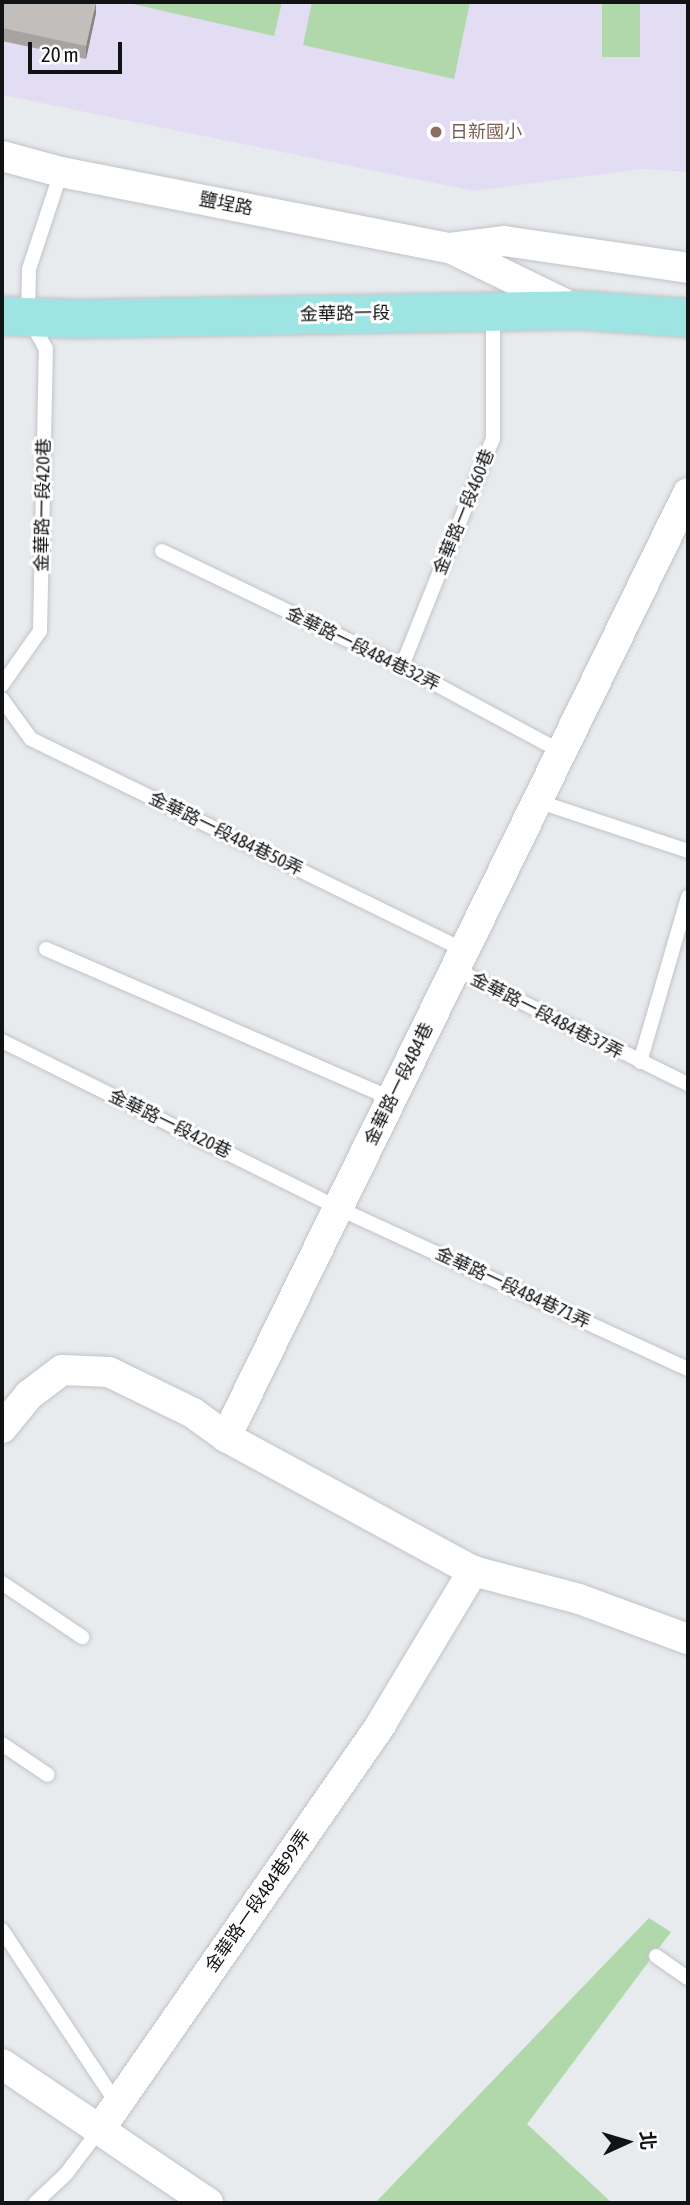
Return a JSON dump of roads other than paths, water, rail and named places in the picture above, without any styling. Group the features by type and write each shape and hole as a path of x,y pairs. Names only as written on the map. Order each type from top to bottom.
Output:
{"main road":[{"name":"金華路一段","path":"15,317 576,310 688,318"}],"street":[{"name":"鹽埕路","path":"2,156 61,172 450,248 576,310"},
{"name":"鹽埕路","path":"450,248 504,241 688,268"},
{"name":"金華路一段484巷","path":"226,1437 688,493"},
{"path":"2,1428 29,1395 62,1370 109,1371 193,1413 226,1437 473,1571 579,1600 688,1639"},
{"name":"金華路一段484巷99弄","path":"100,2129 381,1724 473,1571"},
{"path":"2,2064 208,2203"}],"lane":[{"path":"15,317 61,172"},
{"name":"金華路一段460巷","path":"402,666 493,439 494,311"},
{"name":"金華路一段420巷","path":"2,685 40,631 46,349 15,317"},
{"name":"金華路一段484巷32弄","path":"162,551 402,666 562,752"},
{"name":"金華路一段484巷50弄","path":"2,699 32,739 460,960"},
{"path":"537,801 688,851"},
{"name":"金華路一段484巷37弄","path":"640,1062 688,897"},
{"path":"46,949 392,1099"},
{"name":"金華路一段484巷37弄","path":"460,960 640,1062 688,1084"},
{"name":"金華路一段420巷","path":"2,1041 338,1208"},
{"name":"金華路一段484巷71弄","path":"338,1208 688,1369"},
{"path":"2,1583 82,1637"},
{"path":"2,1744 48,1775"},
{"path":"2,1930 117,2104"},
{"path":"656,1956 688,1978"},
{"path":"35,2203 66,2174 100,2129"}],"place":[{"name":"日新國小","path":"436,132"}]}
